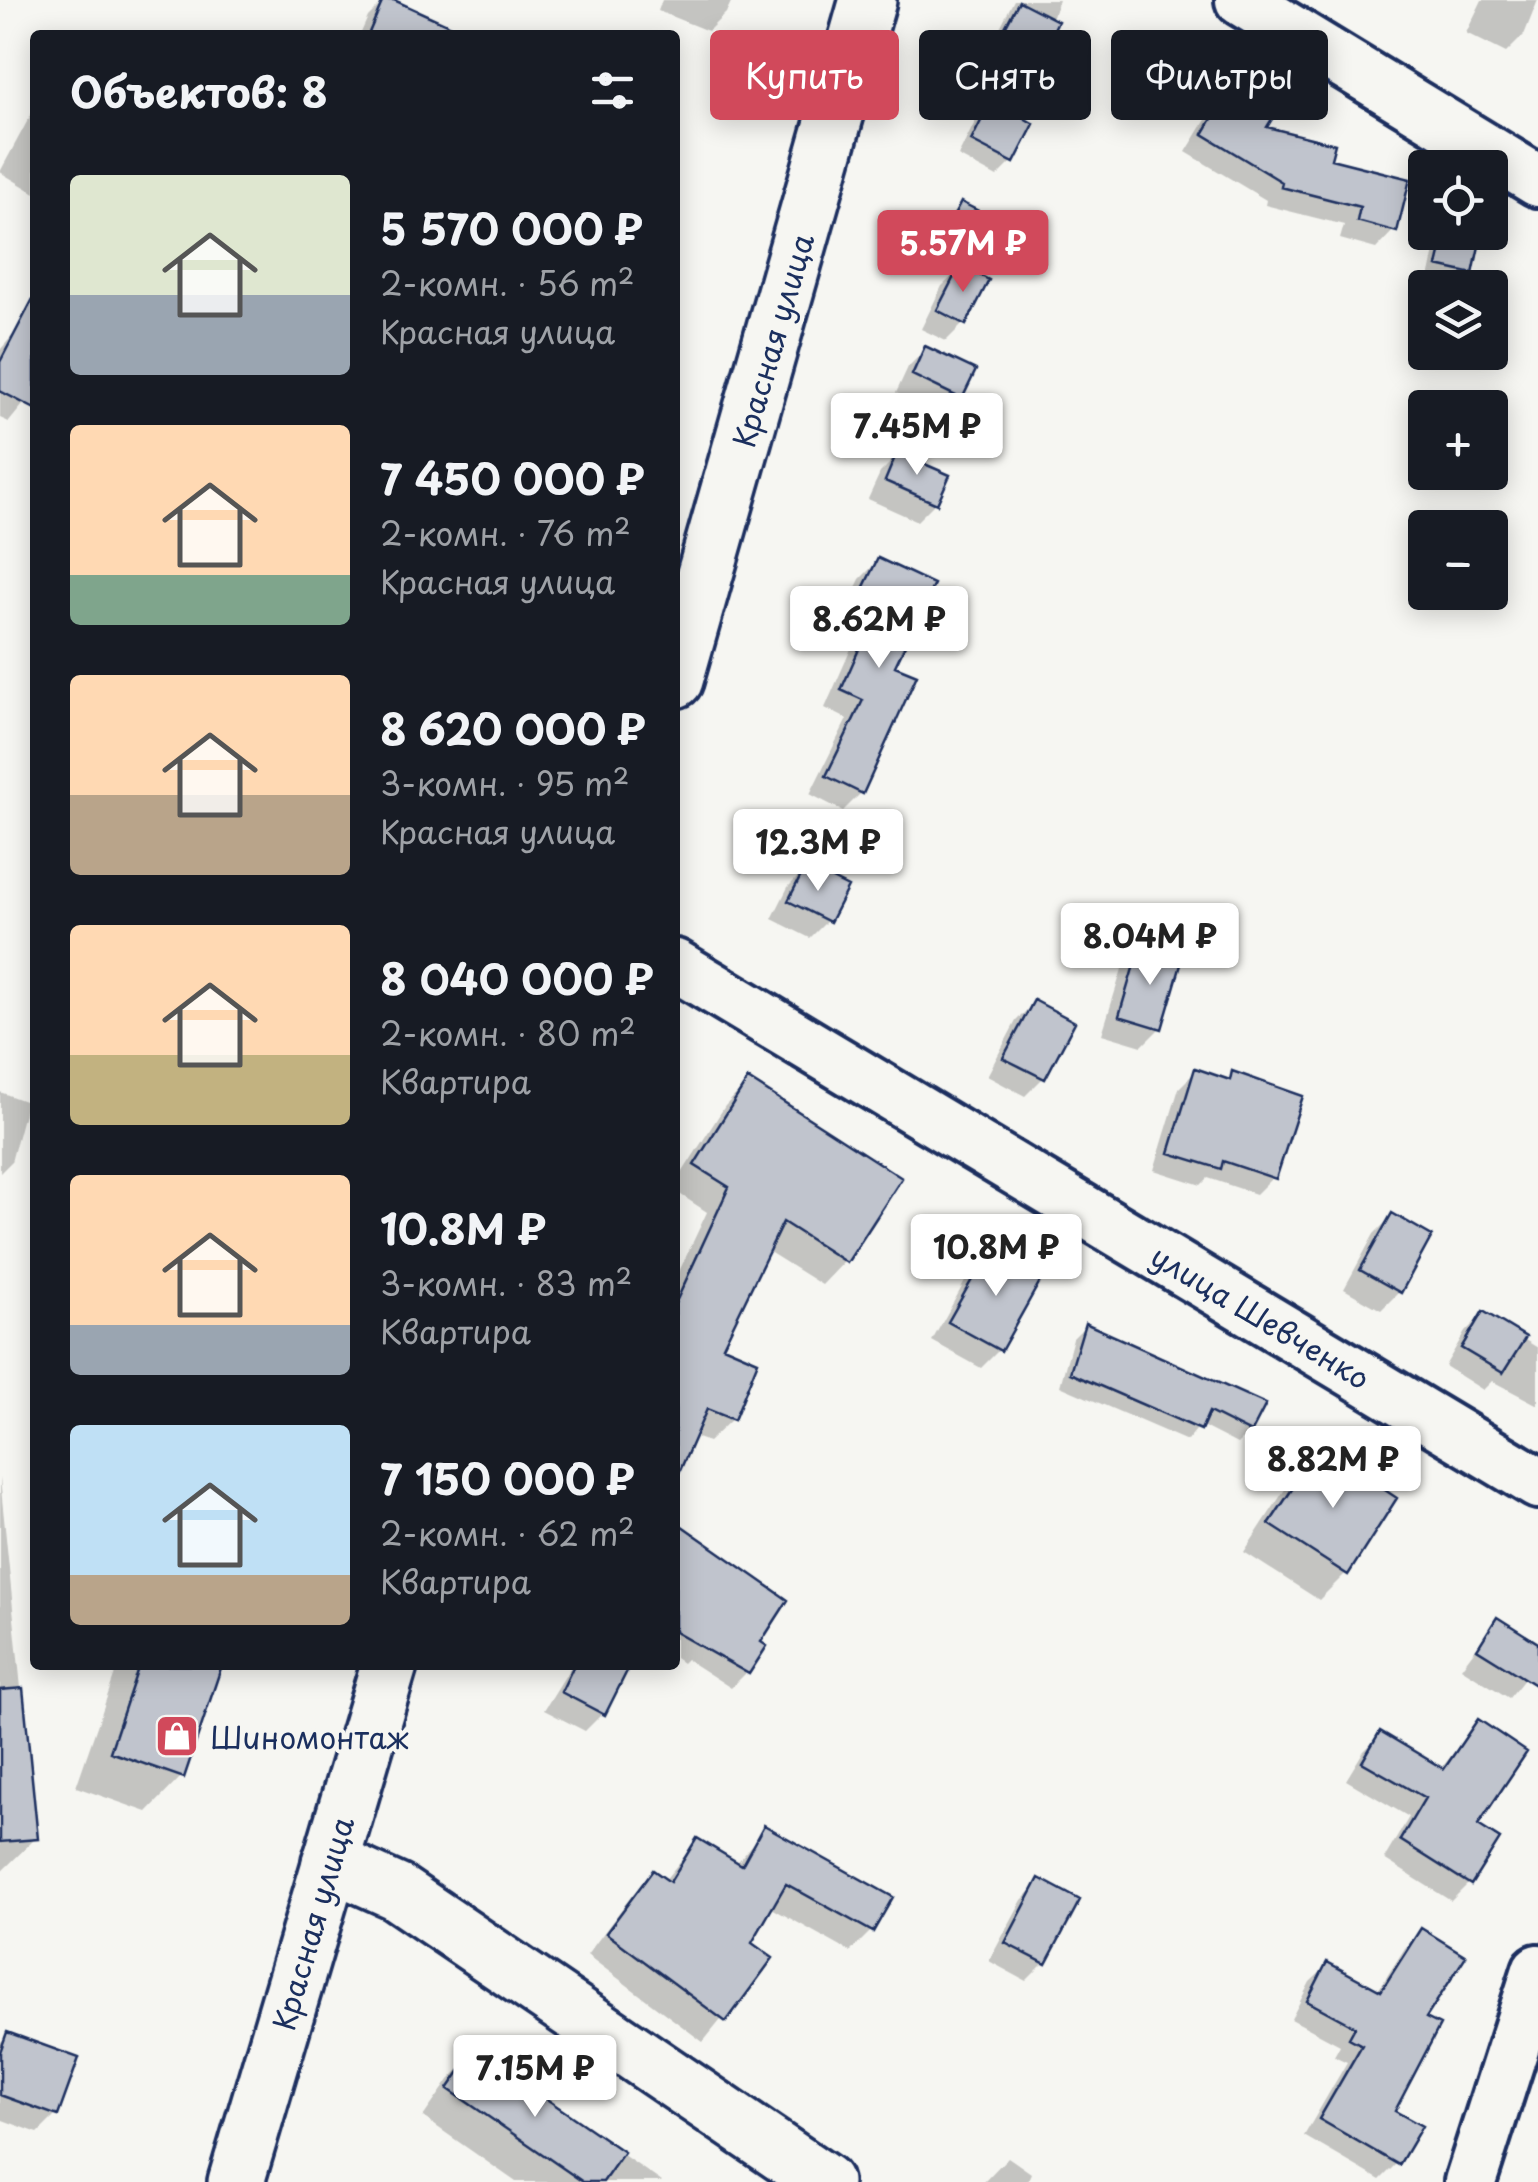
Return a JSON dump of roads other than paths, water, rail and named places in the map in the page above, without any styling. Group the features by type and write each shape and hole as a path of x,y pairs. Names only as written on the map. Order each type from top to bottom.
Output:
{"main road":[{"name":"Красная улица","path":"680,662 868,0"},
{"name":"Красная улица","path":"236,2182 388,1670"},
{"path":"330,1862 397,1892 824,2182"}],"street":[{"path":"1241,0 1538,181"},
{"name":"улица Шевченко","path":"680,968 1538,1483"},
{"path":"1470,2182 1538,1970"}],"place":[{"name":"Шиномонтаж","path":"177,1736"}]}
